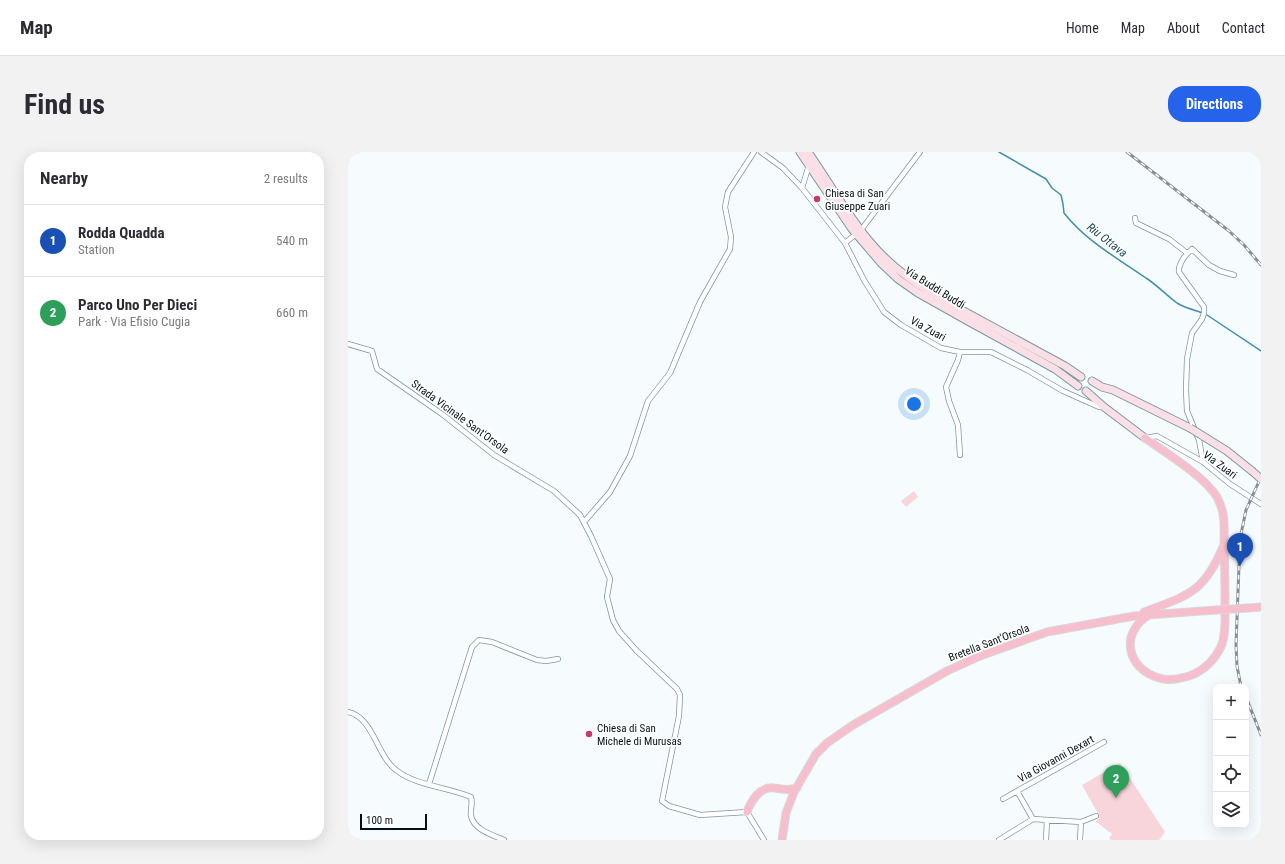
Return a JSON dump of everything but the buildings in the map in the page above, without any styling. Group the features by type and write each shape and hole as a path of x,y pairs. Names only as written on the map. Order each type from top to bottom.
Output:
{"main road":[{"name":"Via Buddi Buddi","path":"800,152 882,264 898,279 918,293 1003,341 1055,368 1078,386"},
{"name":"Via Buddi Buddi","path":"808,152 859,232 901,273 916,285 968,315 1065,366 1081,377"},
{"path":"1150,614 1136,625 1131,634 1130,640 1130,653 1139,666 1145,671 1160,679 1179,679 1197,673 1210,663 1220,647 1225,634 1223,512 1221,505 1212,490 1202,479 1104,407 1086,390 1082,390 1078,386 1078,380 1081,377 1088,377 1102,387 1113,390 1190,428 1227,451 1261,479"},
{"path":"1086,390 1090,388 1092,381"},
{"path":"1134,616 1181,598 1198,587 1213,569 1224,545"},
{"name":"Bretella Sant'Orsola","path":"782,840 786,813 797,788 816,754 827,743 847,730 947,671 968,661 1047,632 1150,614 1261,607"},
{"path":"747,812 753,799 771,787 790,790 797,788"},
{"path":"780,789 788,795 791,801"}],"street":[{"path":"584,522 610,492 630,456 648,402 670,373 700,302 730,249 731,238 725,207 728,192 754,152"},
{"name":"Via Zuari","path":"761,152 783,168 802,188 845,243 864,280 884,312 901,325 941,348 960,352 990,352 1027,370 1064,391 1099,407 1104,407"},
{"path":"845,243 859,232 920,152"},
{"path":"802,188 809,165"},
{"path":"1135,218 1136,223 1169,239 1188,253"},
{"path":"1203,462 1199,440 1187,411 1186,390 1187,359 1192,333 1202,319 1204,307 1179,272 1178,268 1192,249 1209,265 1220,271 1234,275"},
{"name":"Strada Vicinale Sant'Orsola","path":"348,344 372,351 377,369 442,414 494,455 554,491 580,515 610,579 608,597 613,620 619,631 636,650 677,689 680,695 679,716 662,801 669,806 700,815 747,812"},
{"path":"960,352 946,387 949,401 958,425 960,456"},
{"name":"Via Zuari","path":"1145,438 1157,436 1203,462 1230,484 1261,504"},
{"path":"429,784 472,647 479,640 492,642 537,660 546,661 558,659"},
{"path":"348,712 352,712 368,724 386,759 396,770 413,780 472,797 473,803 471,816 475,823 483,831 504,840"},
{"name":"Via Giovanni Dexart","path":"1003,799 1104,742"},
{"name":"Via Giovanni Dexart","path":"1017,791 1033,819"},
{"path":"747,812 764,840"},
{"path":"999,840 1033,819 1081,822 1096,816"},
{"path":"1046,840 1047,820"},
{"path":"1080,840 1081,822"}],"shaded area":[{"path":"914,491 918,497 906,507 901,501"},
{"path":"1120,763 1165,832 1159,840 1111,840 1109,838 1112,834 1095,821 1099,819 1097,812 1082,785"}],"waterway":[{"name":"Riu Ottava","path":"999,152 1046,179 1052,188 1061,195 1064,213 1092,241 1150,281 1177,303 1186,308 1203,313"},
{"name":"Riu Ottava","path":"1207,315 1261,351"}],"railway":[{"path":"1127,152 1229,231 1244,245 1261,265"},
{"path":"1240,684 1237,666 1236,645 1240,539 1246,510 1261,477"},
{"path":"1249,705 1261,735"}],"place":[{"name":"Chiesa di San Giuseppe Zuari","path":"817,199"},
{"name":"Rodda Quadda","path":"1240,566"},
{"name":"Chiesa di San Michele di Murusas","path":"589,734"},
{"name":"Parco Uno Per Dieci","path":"1116,798"}]}
